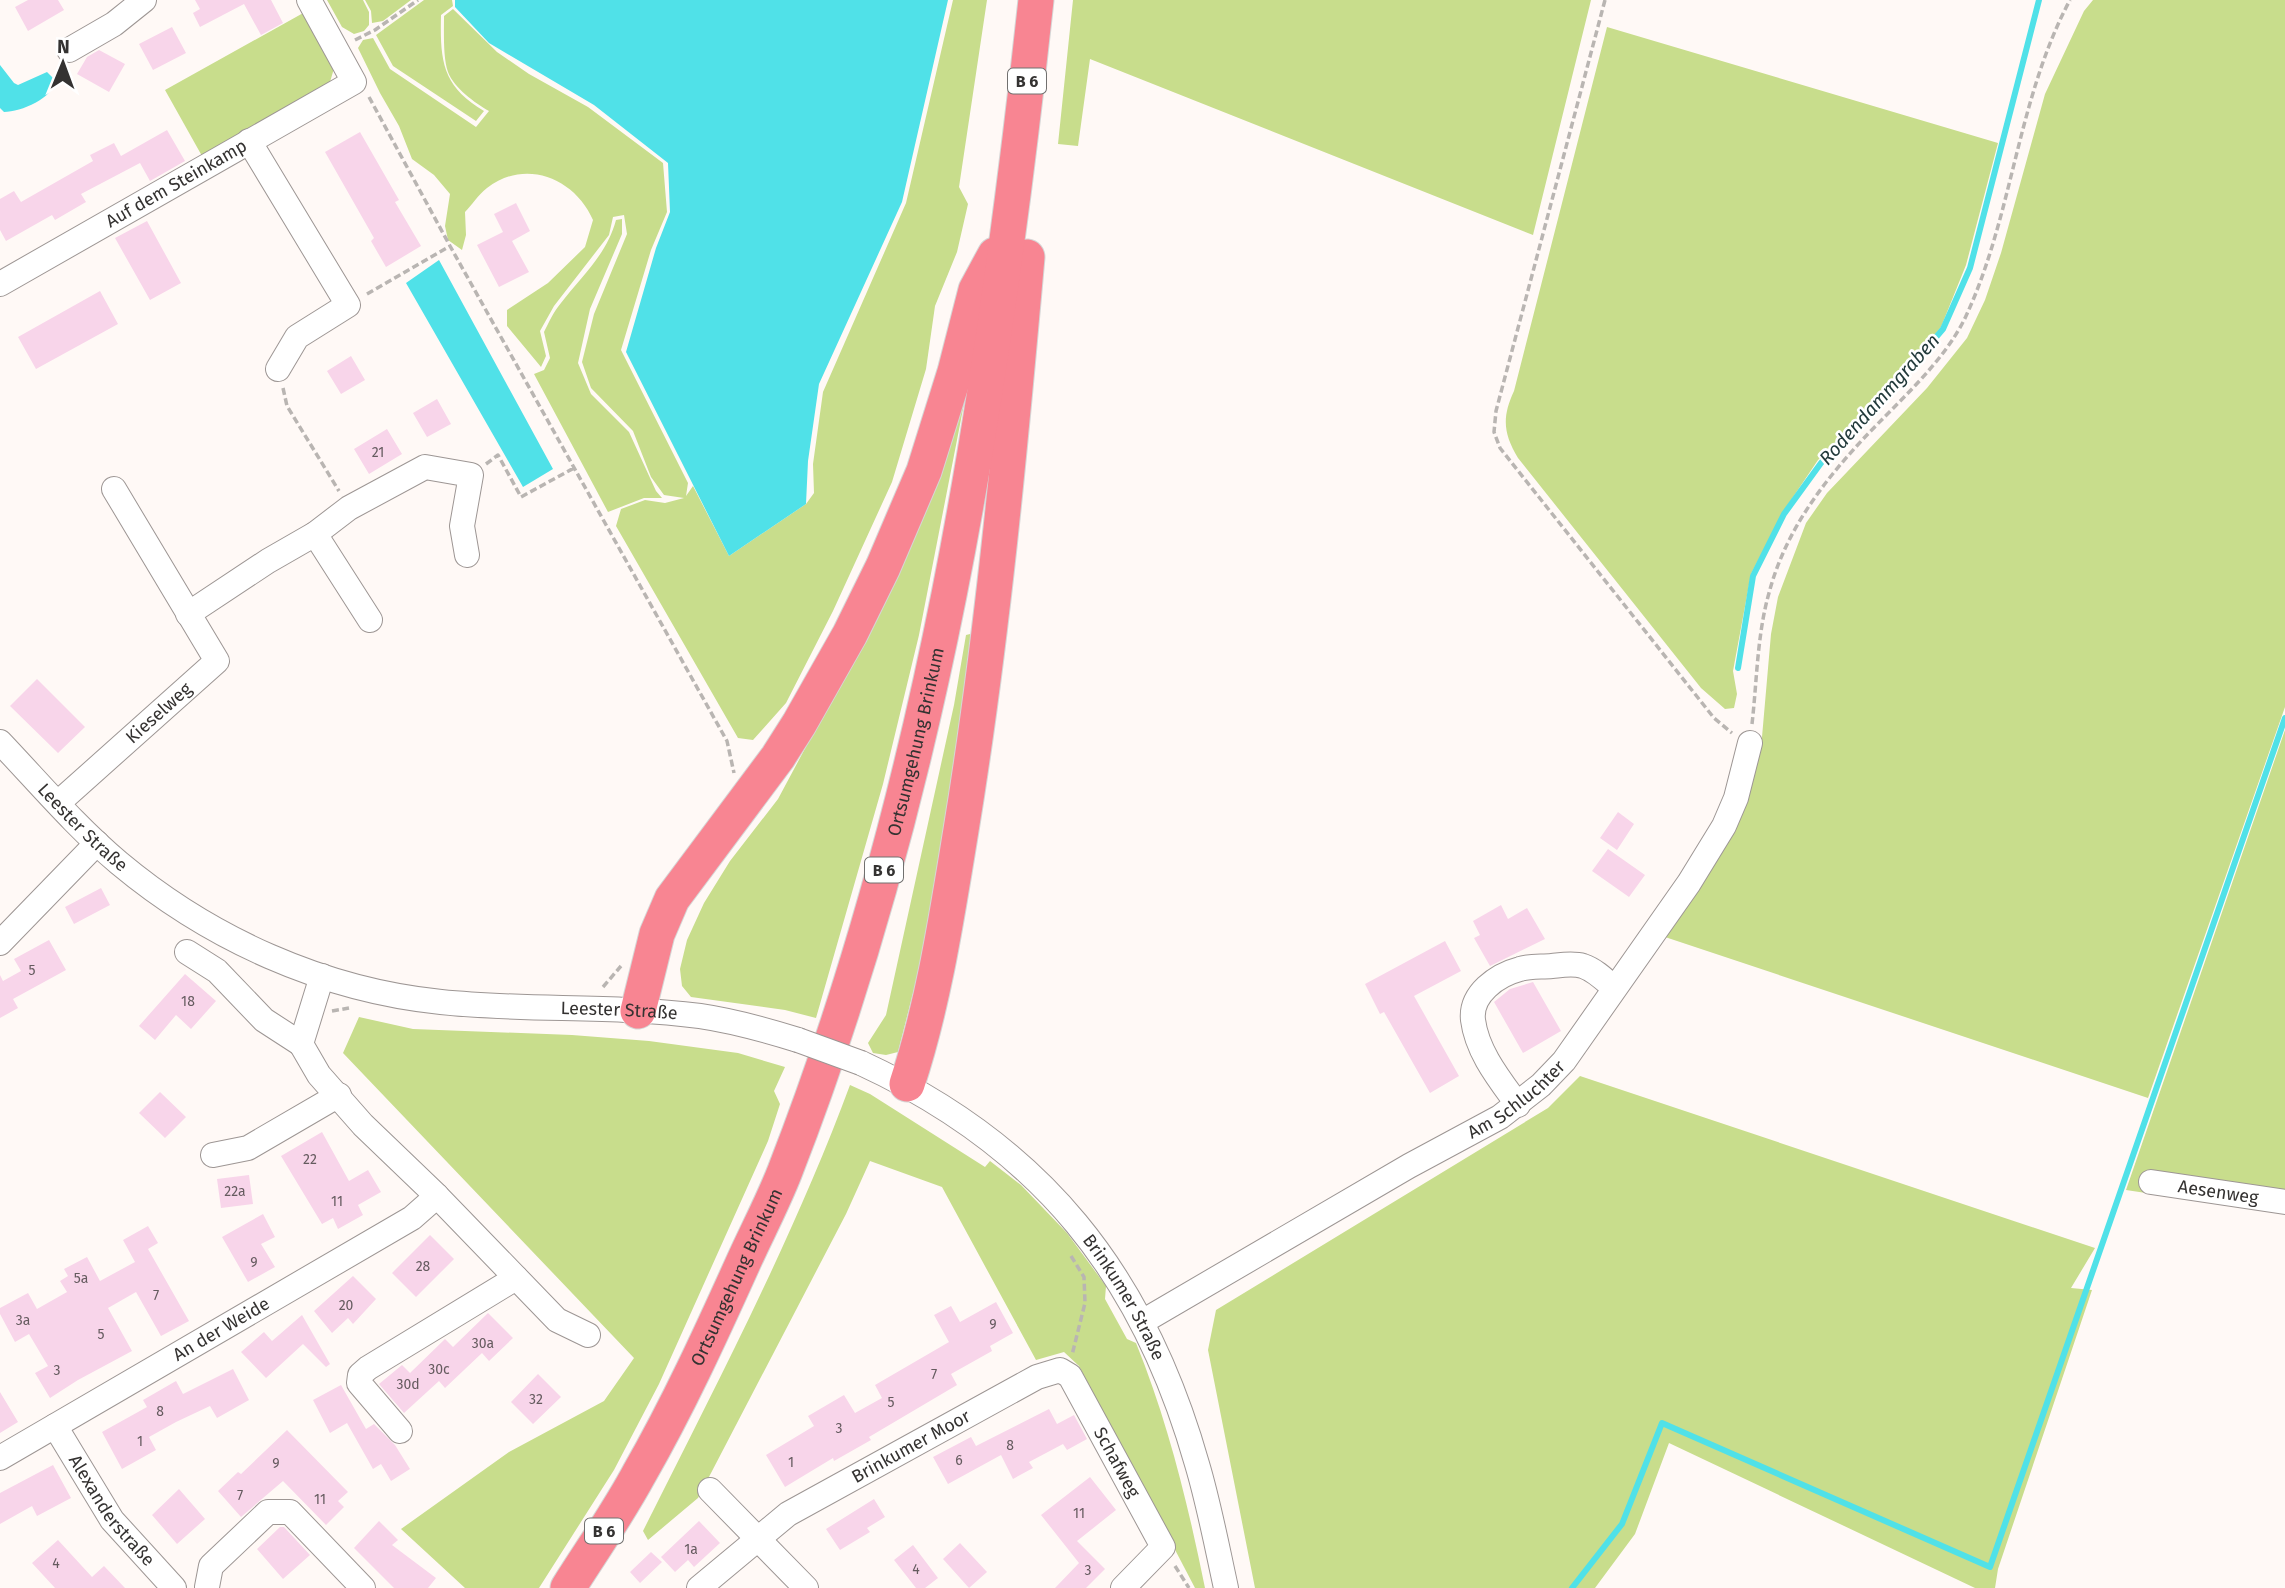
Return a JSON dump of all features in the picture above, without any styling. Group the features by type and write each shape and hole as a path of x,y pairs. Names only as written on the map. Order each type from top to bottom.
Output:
{"highway":[{"name":"Ortsumgehung Brinkum","path":"568,1588 639,1475 705,1345 783,1175 848,995 898,820 938,647 973,466 1018,162 1036,0"},
{"name":"B 6","path":"906,1084 919,1048 947,916 976,736 996,579 1028,242 1018,162"},
{"name":"B 6","path":"638,1011 657,934 672,900 778,757 799,724 850,634 883,567 924,471 956,372 976,290 1009,227"}],"street":[{"path":"69,50 114,24 144,0"},
{"path":"309,0 354,82"},
{"name":"Auf dem Steinkamp","path":"0,284 354,82"},
{"path":"249,141 348,305 298,337 278,369"},
{"path":"188,614 314,534 349,508 425,467 471,475 462,526 467,555"},
{"name":"Kieselweg","path":"58,803 218,660 114,489"},
{"path":"314,534 370,620"},
{"name":"Leester Straße","path":"0,742 97,843 120,863 189,916 273,958 357,988 440,1002 638,1011 723,1020 799,1040 861,1063 906,1084"},
{"name":"Am Schluchter","path":"1142,1322 1409,1166 1500,1117 1541,1085 1564,1061 1689,883 1724,826 1736,798 1750,743"},
{"path":"0,943 97,843"},
{"path":"187,953 217,971 264,1020 301,1044 319,1075 363,1125 437,1196 557,1320 587,1335"},
{"path":"1518,1105 1497,1076 1478,1038 1473,1020 1474,1007 1484,988 1496,979 1521,968 1570,964 1582,965 1592,970 1614,988"},
{"path":"301,1044 322,976"},
{"name":"Brinkumer Straße","path":"906,1084 984,1134 1023,1166 1055,1197 1109,1264 1163,1365 1197,1463 1226,1588"},
{"path":"212,1155 248,1148 339,1096"},
{"name":"Aesenweg","path":"2151,1182 2285,1202"},
{"name":"An der Weide","path":"0,1458 412,1218 437,1196"},
{"path":"400,1431 359,1383 360,1375 516,1278"},
{"name":"Brinkumer Moor","path":"699,1588 788,1514 1037,1377 1060,1370 1069,1375"},
{"name":"Schafweg","path":"1069,1375 1163,1547 1122,1588"},
{"name":"Alexanderstraße","path":"55,1426 112,1520 174,1588"},
{"path":"710,1490 806,1588"},
{"path":"207,1588 211,1566 268,1512 290,1513 363,1588"}],"path":[{"path":"337,52 418,0"},
{"path":"1605,0 1496,411 1494,432 1500,448 1714,718 1733,734 1750,743 1763,617 1787,543 1824,483 1916,383 1953,339 1964,320 1991,251 2035,83 2070,0"},
{"path":"354,82 368,94 727,741 735,777"},
{"path":"348,305 450,246"},
{"path":"278,369 287,406 349,508"},
{"path":"471,475 498,455 521,497 574,468"},
{"path":"600,992 621,967 625,954"},
{"path":"1069,1375 1085,1303 1084,1277 1070,1254"}],"green space":[{"path":"327,0 363,0 369,12 369,25 364,31 354,34 342,27"},
{"path":"365,0 411,0 383,21 372,23 371,11"},
{"path":"424,0 452,0 453,6 441,15 443,59 446,71 459,92 484,111 476,121 393,66 376,35"},
{"path":"953,0 987,0 959,187 968,204 957,252 935,306 926,369 892,482 833,611 786,703 753,740 738,738 616,526 621,509 645,500 665,503 684,498 664,495 651,477 633,431 591,388 582,362 594,314 627,234 624,215 613,217 609,235 554,306 540,331 546,356 541,367 507,326 507,310 548,283 585,247 593,220 585,205 574,193 548,177 517,174 502,179 487,188 465,212 466,235 462,250 448,240 445,226 450,194 434,175 412,159 399,126 358,48 363,40 373,38 390,69 476,127 489,111 460,89 446,66 444,16 453,9 497,52 529,74 588,107 663,163 667,212 651,250 621,350 688,483 686,496 693,486 729,556 806,504 814,493 813,464 823,392 906,203"},
{"path":"1073,0 1591,0 1533,235 1090,59 1078,146 1058,144"},
{"path":"2093,0 2285,0 2285,707 2148,1098 1665,937 1750,791 1762,737 1771,634 1778,597 1806,523 1827,493 1927,388 1967,338 1985,300 2001,253 2045,94 2084,11"},
{"path":"305,12 335,65 330,82 202,156 165,90"},
{"path":"1607,27 1998,143 1966,265 1941,327 1888,390 1818,460 1783,512 1751,574 1733,671 1737,694 1734,708 1725,709 1701,688 1518,458 1507,433 1507,409 1514,391"},
{"path":"622,219 622,234 590,309 578,363 591,394 629,432 656,491 662,498 644,498 608,512 534,374 544,370 550,358 544,332 558,306 607,244 616,220"},
{"path":"964,404 919,635 883,784 816,1018 785,1010 691,997 682,986 680,969 687,940 704,903 730,861 778,799 877,614"},
{"path":"970,634 974,642 923,954 898,1052 886,1055 873,1053 868,1043 886,1015 954,705 966,635"},
{"path":"2285,730 2285,1214 2126,1190"},
{"path":"359,1017 413,1029 649,1041 738,1053 785,1067 774,1091 780,1104 768,1141 659,1384 614,1470 539,1588 465,1588 401,1529 509,1452 604,1401 634,1358 343,1053"},
{"path":"1580,1076 2095,1248 2071,1288 2092,1290 1998,1569 1995,1588 1975,1588 1669,1443 1635,1534 1595,1588 1255,1588 1208,1350 1216,1310 1548,1108"},
{"path":"850,1085 870,1094 985,1167 990,1161 1021,1185 1067,1233 1106,1286 1105,1299 1127,1339 1136,1343 1158,1403 1184,1494 1205,1588 1195,1588 1079,1366 1064,1352 1036,1360 942,1187 870,1161 846,1214 698,1498 648,1540 643,1531 779,1255"}],"water":[{"path":"455,0 948,0 902,202 819,384 808,461 806,504 729,556 626,352 656,248 670,212 668,163 594,105 489,43 455,7"},
{"path":"0,65 18,85 47,72 55,80 53,87 36,103 19,110 4,112 0,108"},
{"path":"439,260 553,469 523,487 406,283"}],"building":[{"path":"28,0 58,0 64,10 28,31 15,7"},
{"path":"195,0 271,0 283,23 261,35 244,4 200,27 193,13 200,9"},
{"path":"172,27 186,53 153,70 139,44"},
{"path":"99,50 125,64 109,92 77,74 87,57"},
{"path":"167,130 185,161 150,181 140,163 81,194 86,202 55,220 52,215 6,241 0,230 0,199 14,191 21,202 93,161 90,155 114,143 121,156"},
{"path":"360,132 399,200 395,202 421,246 386,267 371,241 374,238 325,152"},
{"path":"516,203 530,231 512,241 529,272 499,287 477,245 503,232 494,214"},
{"path":"147,221 181,283 150,300 115,238"},
{"path":"100,291 118,324 36,369 18,337"},
{"path":"351,356 365,380 341,394 327,371"},
{"path":"437,399 451,424 427,437 413,413"},
{"path":"387,429 402,454 369,474 354,449"},
{"path":"37,679 85,727 58,753 10,706"},
{"path":"1618,812 1634,824 1617,850 1600,838"},
{"path":"1608,849 1645,875 1629,897 1592,871"},
{"path":"101,888 110,905 74,924 65,907"},
{"path":"1501,905 1508,919 1527,908 1545,939 1490,966 1474,938 1480,935 1473,921"},
{"path":"49,940 66,970 13,999 18,1008 0,1018 0,975 3,981 21,971 14,959"},
{"path":"1445,941 1461,971 1414,996 1459,1076 1430,1093 1384,1012 1380,1014 1365,984"},
{"path":"185,974 216,1001 191,1029 176,1015 155,1040 139,1026"},
{"path":"1533,982 1561,1031 1523,1053 1494,1002 1510,989"},
{"path":"160,1092 186,1117 165,1138 139,1113"},
{"path":"322,1132 349,1181 368,1170 381,1192 358,1205 363,1215 338,1229 333,1218 322,1224 281,1156"},
{"path":"249,1175 253,1204 221,1208 217,1179"},
{"path":"263,1214 275,1237 261,1244 275,1267 248,1282 222,1237"},
{"path":"148,1226 158,1243 148,1249 189,1321 161,1336 136,1292 108,1308 132,1351 50,1398 35,1373 48,1366 29,1334 15,1342 0,1314 0,1308 28,1293 37,1309 67,1292 60,1281 68,1276 64,1269 87,1257 100,1281 135,1262 123,1240"},
{"path":"430,1235 454,1259 416,1297 392,1273"},
{"path":"353,1276 376,1299 353,1324 348,1318 332,1333 314,1311"},
{"path":"996,1302 1013,1333 990,1346 992,1351 951,1374 957,1385 869,1437 871,1440 834,1461 833,1458 785,1487 766,1455 814,1426 808,1416 844,1395 855,1413 882,1398 875,1385 949,1342 934,1315 951,1306 960,1322"},
{"path":"488,1313 513,1338 489,1361 482,1353 445,1388 439,1381 404,1413 379,1384 402,1365 410,1373 445,1339 453,1347"},
{"path":"302,1315 330,1364 326,1367 303,1344 266,1378 241,1352 264,1332 272,1341"},
{"path":"233,1369 249,1400 217,1418 210,1406 176,1422 149,1437 156,1450 122,1469 102,1432 147,1407 143,1400 176,1381 183,1394"},
{"path":"538,1374 561,1397 533,1424 511,1402"},
{"path":"341,1385 366,1429 374,1424 395,1445 410,1469 391,1481 381,1464 373,1469 347,1423 330,1433 313,1400"},
{"path":"0,1392 18,1422 0,1433"},
{"path":"1049,1409 1057,1424 1074,1415 1087,1439 1067,1450 1063,1444 1029,1462 1033,1468 1013,1479 1001,1455 948,1484 933,1457 971,1437 976,1446"},
{"path":"287,1430 348,1492 338,1501 344,1507 326,1525 283,1481 241,1517 218,1491 238,1472 241,1474"},
{"path":"53,1465 71,1498 37,1516 32,1506 0,1524 0,1493"},
{"path":"1090,1477 1116,1510 1077,1541 1105,1569 1086,1588 1055,1588 1079,1563 1041,1515"},
{"path":"179,1489 205,1519 177,1544 152,1515"},
{"path":"874,1499 885,1517 867,1528 870,1532 840,1550 826,1529"},
{"path":"379,1521 398,1540 392,1545 436,1578 428,1588 394,1588 354,1548"},
{"path":"699,1521 720,1543 694,1567 688,1560 675,1572 661,1557"},
{"path":"280,1527 284,1527 310,1555 283,1579 257,1549"},
{"path":"58,1540 92,1577 104,1566 125,1588 55,1588 32,1563"},
{"path":"960,1543 987,1572 969,1588 943,1559"},
{"path":"913,1545 938,1578 925,1588 916,1588 894,1560"},
{"path":"651,1552 662,1562 640,1583 630,1572"}],"waterway":[{"name":"Rodendammgraben","path":"1738,668 1753,576 1784,514 1821,463 1890,391 1943,329 1970,268 2039,0"},
{"path":"1572,1588 1622,1524 1662,1423 1990,1567 2285,718"}]}
